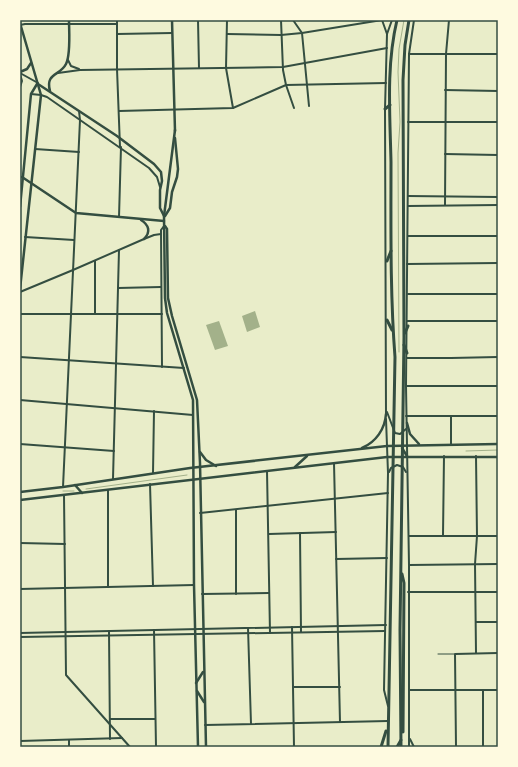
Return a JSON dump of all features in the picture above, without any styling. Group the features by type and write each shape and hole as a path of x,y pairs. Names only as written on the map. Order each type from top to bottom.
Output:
{"main road":[{"path":"50,92 49,82 56,73 64,68 68,59 69,20"},
{"path":"164,216 170,208 172,192 178,177 174,109 172,20"},
{"path":"388,747 395,356 391,250 390,82 392,46 397,20"},
{"path":"401,747 401,549 404,356 403,80 405,45 409,20"},
{"path":"20,24 41,94 20,290"},
{"path":"20,73 27,69 31,63 31,60"},
{"path":"38,84 120,138 158,168 162,181 160,190 160,208 164,216"},
{"path":"20,207 21,177 31,94 38,84"},
{"path":"390,105 386,110 390,114"},
{"path":"175,130 164,216 164,298 167,313 192,395 194,468 194,585 198,747"},
{"path":"21,177 76,213 164,221"},
{"path":"140,220 146,224 148,229 148,234 144,239"},
{"path":"164,225 167,229 168,298 197,394 206,747"},
{"path":"387,261 391,250"},
{"path":"387,320 393,332"},
{"path":"404,337 408,326"},
{"path":"173,332 176,327"},
{"path":"404,343 407,353"},
{"path":"359,449 367,446 377,438 383,427 386,414"},
{"path":"407,423 410,434 420,445"},
{"path":"20,492 200,467 387,446 498,444"},
{"path":"394,446 404,450 407,456"},
{"path":"199,450 206,460 216,466"},
{"path":"294,468 308,455"},
{"path":"21,500 387,457 498,456"},
{"path":"75,485 83,493"},
{"path":"397,747 403,728 404,583 401,569"},
{"path":"386,573 391,573"},
{"path":"196,683 204,670"},
{"path":"196,690 204,702"},
{"path":"382,747 388,721"}],"street":[{"path":"117,20 117,69 120,138 119,218"},
{"path":"198,20 199,68"},
{"path":"227,20 226,68 233,108"},
{"path":"281,20 283,67 286,86 294,108"},
{"path":"293,20 302,33 309,106"},
{"path":"227,34 281,35 382,20 387,34"},
{"path":"388,707 384,690 388,493 386,414 386,83 387,34 392,20"},
{"path":"409,747 409,536 406,386 408,326 407,264 409,54 414,20"},
{"path":"444,205 445,90 449,20"},
{"path":"20,24 117,24"},
{"path":"117,34 172,33"},
{"path":"56,73 80,70 117,69 283,67 387,48"},
{"path":"409,54 498,54"},
{"path":"68,59 71,66 80,70"},
{"path":"20,73 38,84"},
{"path":"20,73 22,81 20,87"},
{"path":"119,111 233,108 286,86 307,84 386,83"},
{"path":"445,90 498,91"},
{"path":"31,94 41,94 47,97 154,172 159,182 160,190"},
{"path":"63,487 79,152 80,120 78,110"},
{"path":"408,122 498,122"},
{"path":"35,149 79,152"},
{"path":"445,154 498,155"},
{"path":"408,196 498,197"},
{"path":"408,206 498,205"},
{"path":"162,367 161,230 164,225"},
{"path":"20,290 95,261 154,235 161,234"},
{"path":"408,236 498,236"},
{"path":"25,237 75,240"},
{"path":"113,479 119,250"},
{"path":"95,261 95,314"},
{"path":"407,264 498,264"},
{"path":"118,288 161,287"},
{"path":"408,294 498,294"},
{"path":"20,314 162,314"},
{"path":"408,321 498,321"},
{"path":"20,357 184,368"},
{"path":"407,358 498,357"},
{"path":"406,386 498,386"},
{"path":"20,400 193,415"},
{"path":"386,408 395,433 401,434 406,428"},
{"path":"153,473 154,411"},
{"path":"406,416 498,416"},
{"path":"451,416 451,444"},
{"path":"20,444 114,451"},
{"path":"443,536 444,456"},
{"path":"476,456 476,653"},
{"path":"334,463 340,722"},
{"path":"388,474 391,468 397,465 403,467 407,475"},
{"path":"267,471 270,633"},
{"path":"150,484 153,586"},
{"path":"108,490 108,587"},
{"path":"200,514 388,493"},
{"path":"64,496 65,673 130,747"},
{"path":"236,510 236,594"},
{"path":"268,534 336,532"},
{"path":"300,533 301,632"},
{"path":"409,536 498,536"},
{"path":"20,543 64,544"},
{"path":"336,559 387,558"},
{"path":"409,565 498,564"},
{"path":"20,589 194,585"},
{"path":"408,592 498,592"},
{"path":"202,594 270,593"},
{"path":"476,622 498,622"},
{"path":"20,633 386,625"},
{"path":"292,627 294,747"},
{"path":"248,628 251,724"},
{"path":"154,630 156,747"},
{"path":"109,631 110,739"},
{"path":"20,637 386,631"},
{"path":"456,747 455,654 498,653"},
{"path":"293,687 340,687"},
{"path":"410,690 498,690"},
{"path":"483,690 483,747"},
{"path":"110,719 156,718"},
{"path":"205,726 388,721"},
{"path":"409,734 414,747"},
{"path":"20,741 122,738"},
{"path":"69,740 69,747"}],"lane":[{"path":"438,654 455,654"}],"shaded area":[{"path":"255,311 260,327 247,332 242,316"},
{"path":"219,321 228,346 215,350 206,325"}],"waterway":[{"path":"399,352 398,153 400,122 398,72 399,49 404,20"},
{"path":"466,451 498,450"},
{"path":"86,489 187,475"},
{"path":"63,491 74,491"}]}
